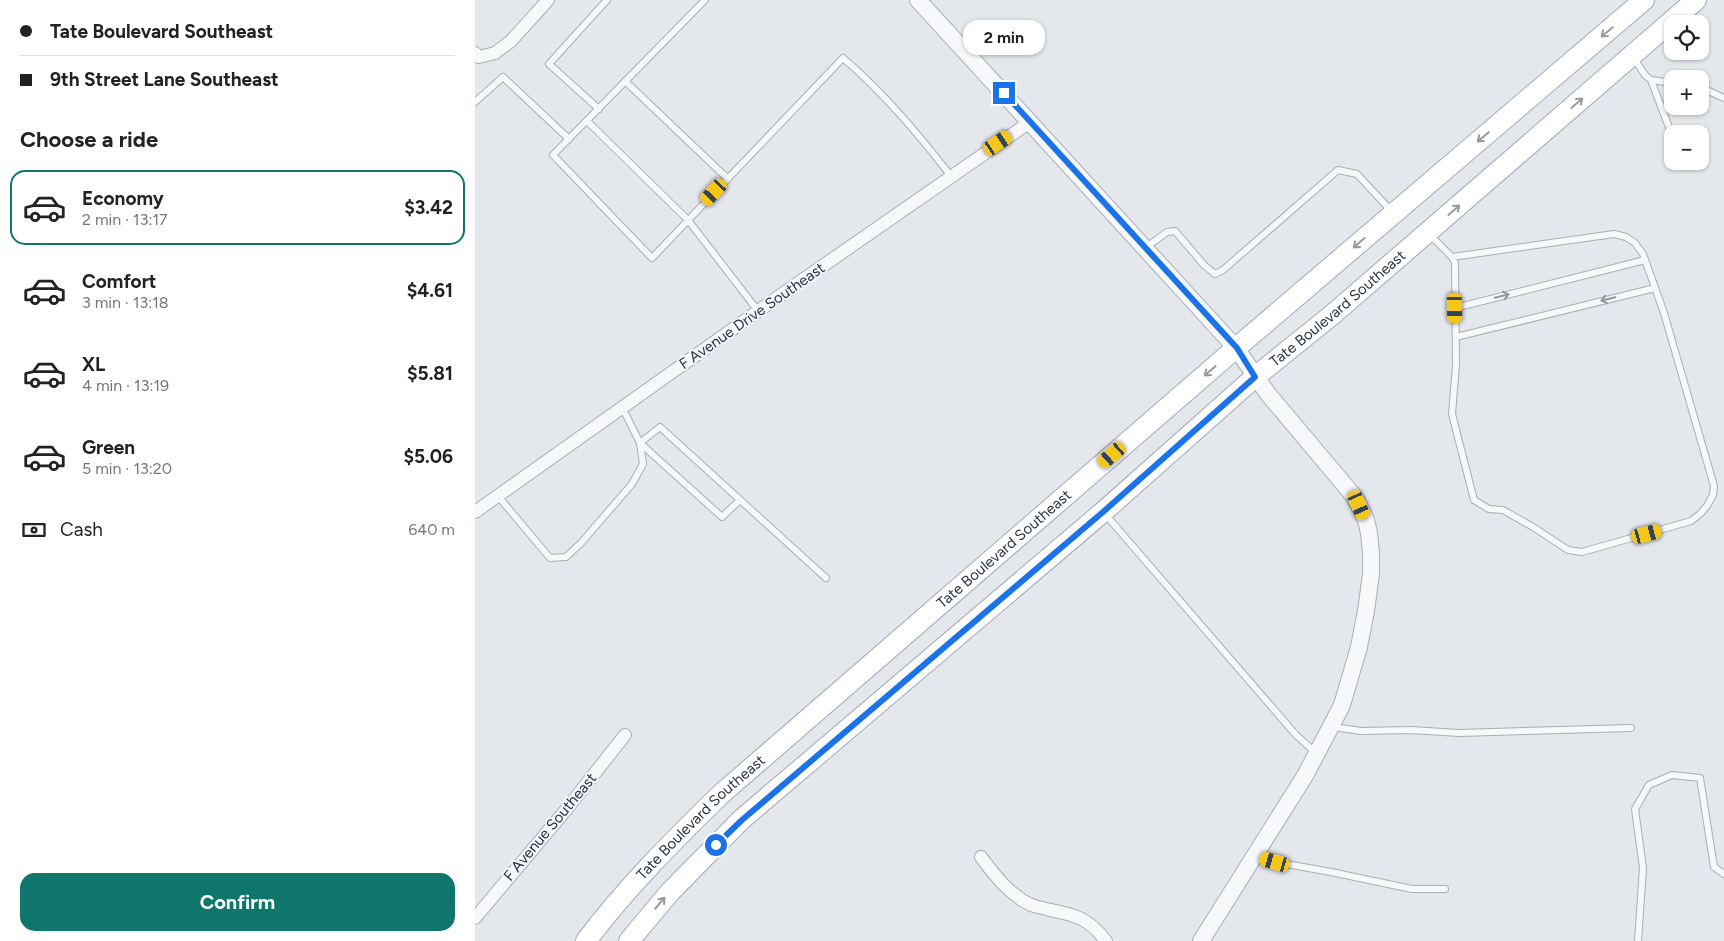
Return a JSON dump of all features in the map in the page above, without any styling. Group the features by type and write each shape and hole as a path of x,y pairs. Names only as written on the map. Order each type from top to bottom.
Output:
{"main road":[{"name":"Tate Boulevard Southeast","path":"586,941 613,906 666,847 720,795 1393,213 1644,0"},
{"name":"Tate Boulevard Southeast","path":"629,941 669,892 742,820 1103,512 1255,377 1332,315 1696,0"}],"street":[{"path":"477,55 495,53 511,41 548,0"},
{"path":"918,0 1237,348 1255,377 1287,419 1353,495 1369,533 1371,574 1365,617 1353,670 1342,705 1317,754 1201,941"},
{"name":"F Avenue Drive Southeast","path":"475,512 758,311 1030,122"},
{"name":"F Avenue Southeast","path":"475,918 565,811 625,735"},
{"path":"981,857 997,878 1012,893 1034,906 1080,917 1095,928 1106,941"}],"lane":[{"path":"599,109 549,64 607,0"},
{"path":"705,0 553,155 652,258 843,58 864,76 917,133 951,176"},
{"path":"1632,55 1645,75 1651,80 1668,125"},
{"path":"475,102 503,77 569,139"},
{"path":"1651,80 1664,82"},
{"path":"625,82 727,179"},
{"path":"1709,91 1724,98"},
{"path":"587,121 688,220 758,311"},
{"path":"1145,248 1167,232 1175,231 1204,265 1215,274 1223,270 1337,170 1357,174 1393,213"},
{"path":"1427,233 1452,257 1455,263 1456,365 1452,414 1474,500 1489,509 1503,510 1568,550 1582,552 1691,521 1700,514 1713,495 1714,486 1655,288 1643,254 1635,242 1626,237 1613,234 1452,257"},
{"path":"1455,308 1645,260"},
{"path":"1455,337 1655,288"},
{"path":"622,407 641,443 722,517 740,500"},
{"path":"641,443 660,427 826,578"},
{"path":"497,496 549,558 566,557 581,543 632,484 643,464 641,443"},
{"path":"1103,512 1296,736 1317,754"},
{"path":"1332,725 1361,731 1411,730 1459,733 1631,728"},
{"path":"1638,941 1643,868 1635,809 1649,785 1673,775 1701,778 1714,867 1724,874"},
{"path":"1254,856 1275,862 1412,889 1445,889"}],"route":[{"path":"716,845 742,820 1103,512 1255,377 1237,348 1004,93"}]}
